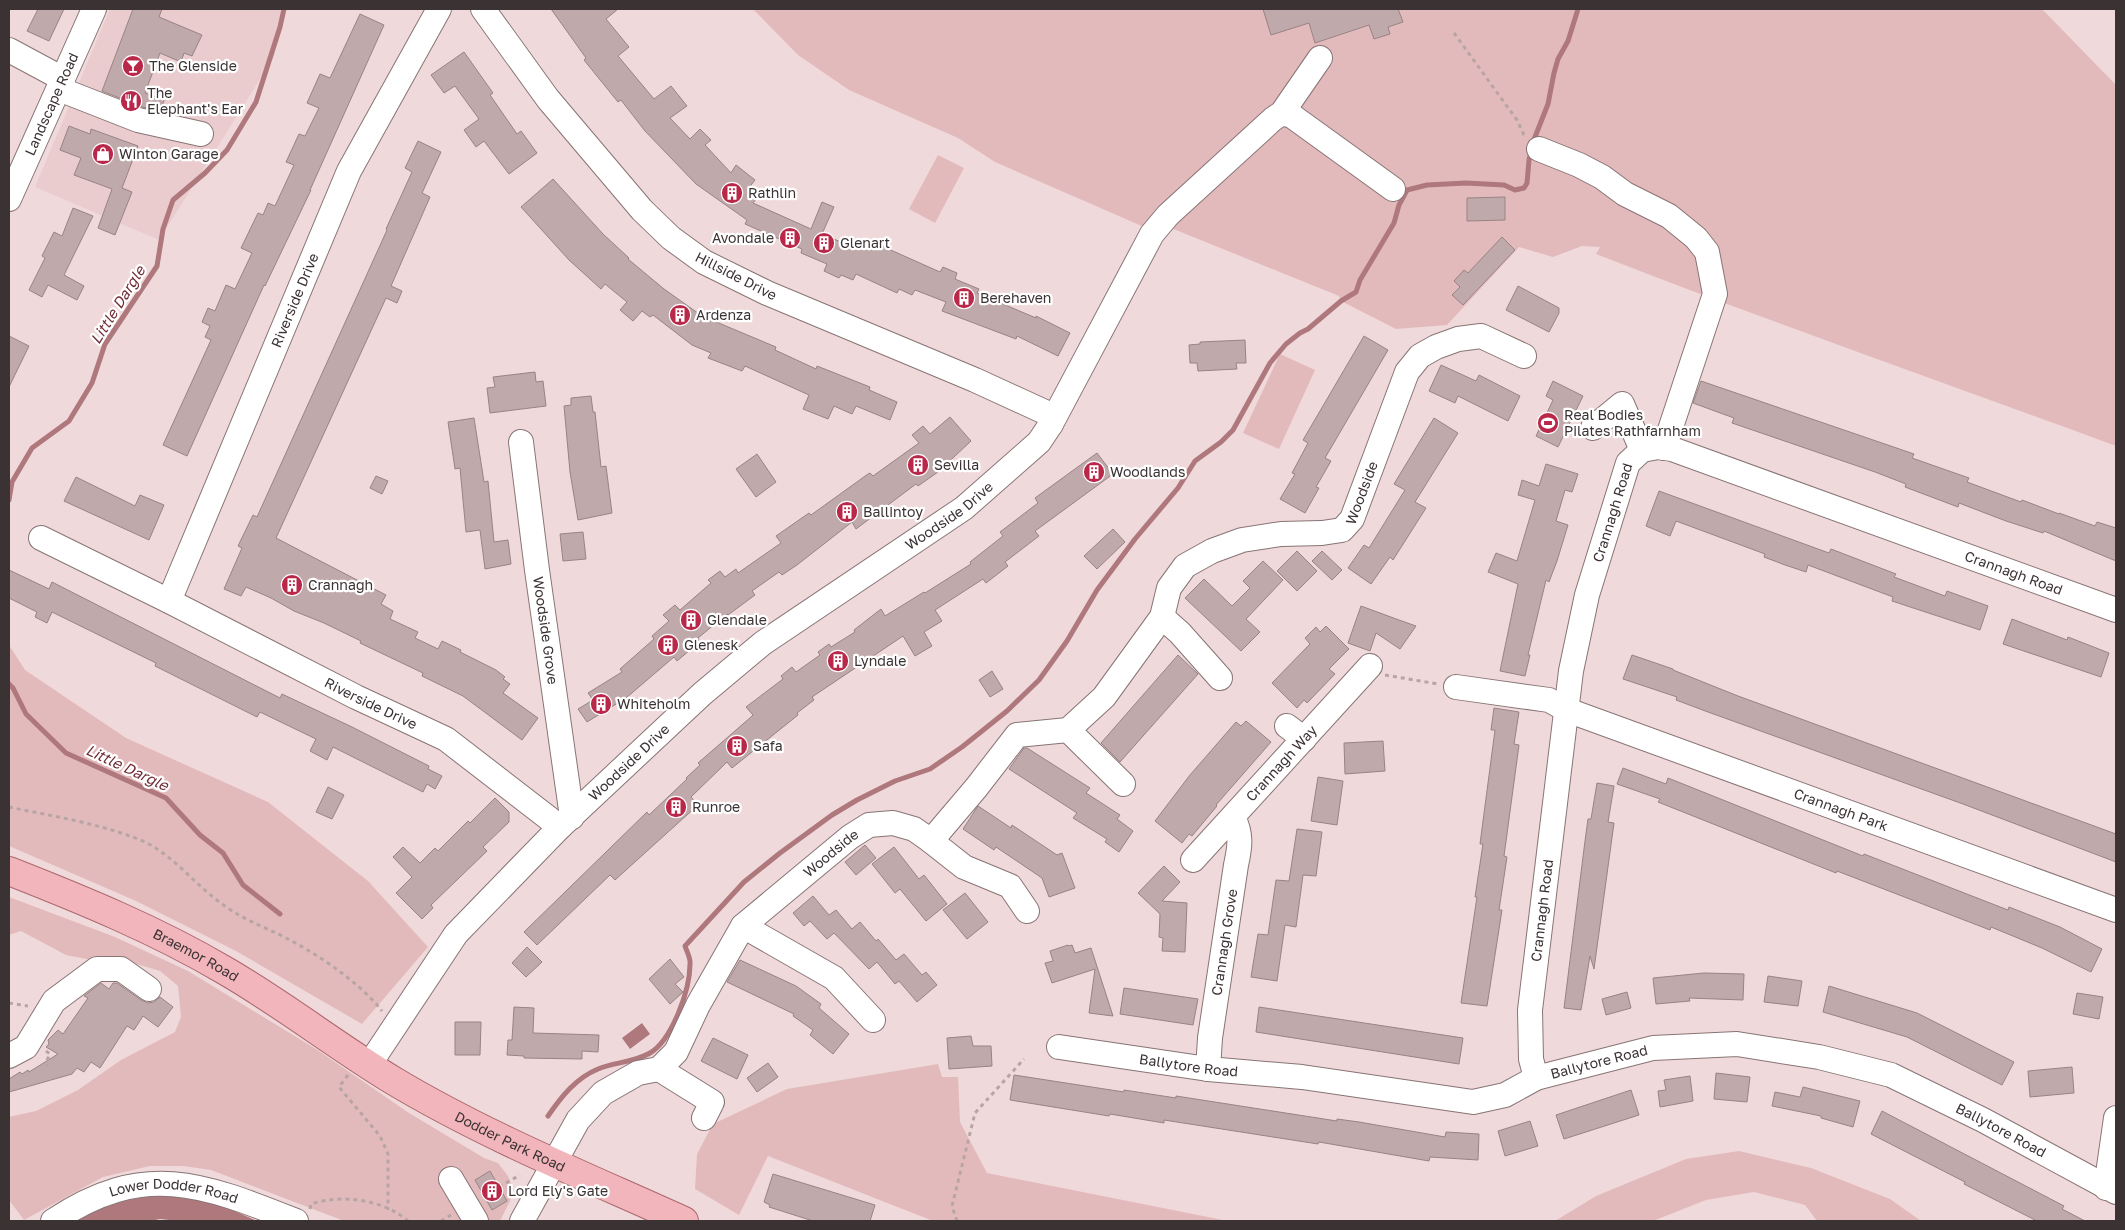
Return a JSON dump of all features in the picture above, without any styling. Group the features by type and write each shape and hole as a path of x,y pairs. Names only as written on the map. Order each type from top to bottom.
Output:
{"main road":[{"name":"Braemor Road","path":"9,871 81,900 176,944 273,1000 360,1068"},
{"name":"Dodder Park Road","path":"360,1068 554,1162 684,1221"}],"street":[{"name":"Landscape Road","path":"9,199 94,9"},
{"name":"Riverside Drive","path":"169,600 349,171 439,9"},
{"name":"Hillside Drive","path":"483,9 548,99 642,210 671,238 704,262 767,293 975,380 1047,414 1045,433"},
{"path":"9,50 61,84 138,120 201,134"},
{"path":"1045,433 1152,234 1168,215 1260,130 1282,113 1320,58"},
{"path":"1282,113 1292,116 1393,189"},
{"path":"1531,144 1553,152 1602,177 1625,194 1669,216 1696,238 1707,252 1714,294 1653,449"},
{"name":"Woodside","path":"1068,730 1104,696 1162,617 1169,588 1185,566 1212,550 1242,540 1282,534 1322,533 1342,530 1352,519 1407,372 1420,356 1436,346 1458,339 1481,336 1524,356"},
{"path":"1593,428 1622,404 1653,449"},
{"name":"Woodside Drive","path":"360,1068 456,934 566,822 702,694 763,643 964,508 1045,433"},
{"name":"Woodside Grove","path":"521,442 566,822"},
{"name":"Crannagh Road","path":"1536,1078 1529,1041 1530,1010 1571,671 1587,595 1628,463 1653,449 1672,449 2116,610"},
{"name":"Riverside Drive","path":"41,538 169,600 356,698 446,739 566,822"},
{"path":"1162,617 1180,633 1220,678"},
{"name":"Crannagh Way","path":"1193,860 1233,817 1295,732 1376,670"},
{"name":"Crannagh Park","path":"1456,687 1550,700 1566,710 2116,910"},
{"path":"931,840 976,788 1017,736 1068,730 1123,784"},
{"name":"Crannagh Grove","path":"1208,1070 1210,1038 1240,845 1239,828 1233,817"},
{"name":"Woodside","path":"659,1070 676,1052 698,1005 743,926 842,843 869,825 893,823 914,829 931,840 964,867 1010,886 1027,911"},
{"path":"743,926 834,978 873,1020"},
{"path":"9,1056 26,1047 54,1001 97,969 121,969 148,989"},
{"name":"Ballytore Road","path":"1059,1047 1208,1070 1302,1077 1473,1102 1505,1095 1536,1078 1653,1048 1737,1044 1819,1057 1891,1075 1983,1120 2111,1190"},
{"path":"522,1221 578,1120 604,1093 638,1073 659,1070 712,1102 704,1118"},
{"path":"2111,1190 2116,1118"},
{"path":"451,1179 476,1221"},
{"name":"Lower Dodder Road","path":"53,1221 74,1207 108,1192 124,1187 160,1184 178,1184 210,1189 302,1217"}],"path":[{"path":"1454,33 1517,120 1531,144"},
{"path":"1376,670 1456,687"},
{"path":"9,807 94,826 140,839 166,855 198,886 225,907 258,926 286,938 324,961 371,998 384,1014"},
{"path":"9,1002 30,1007"},
{"path":"957,1221 952,1206 975,1113 1024,1059"},
{"path":"360,1068 339,1087 380,1136 388,1154 388,1210"},
{"path":"499,1187 520,1175"},
{"path":"302,1217 311,1204 327,1199 345,1199 370,1203 408,1221"}],"shaded area":[{"path":"110,9 284,9 274,57 159,240 35,187"},
{"path":"753,9 2042,9 2116,85 2116,446 1596,254 1600,247 1582,246 1553,257 1519,247 1447,325 1396,329 1341,301 1339,296 1171,228 1144,227 995,162 958,138 849,90 798,55"},
{"path":"938,155 964,168 935,223 909,209"},
{"path":"1280,354 1315,370 1279,449 1243,433"},
{"path":"9,645 25,670 126,738 268,802 368,881 428,947 362,1024 236,951 136,901 9,846"},
{"path":"9,897 115,937 188,971 316,1049 409,1113 484,1158 498,1163 508,1176 512,1186 510,1201 500,1221 344,1221 211,1170 183,1166 150,1166 103,1177 24,1220 9,1200 9,1117 36,1111 78,1090 121,1060 175,1032 181,1017 178,986 160,971 120,959 91,960 66,955 21,931 9,935"},
{"path":"642,1023 650,1034 630,1049 622,1038"},
{"path":"938,1064 942,1077 958,1077 960,1122 987,1173 1228,1221 933,1221 768,1156 739,1215 695,1189 697,1154 713,1124 787,1089"},
{"path":"1739,1151 1811,1168 1890,1199 1921,1221 1817,1221 1805,1205 1754,1192 1706,1200 1653,1221 1555,1221 1596,1196 1686,1159"},
{"path":"174,1195 221,1205 257,1221 178,1221 160,1219 150,1221 76,1221 100,1209 123,1201"}],"building":[{"path":"38,9 64,9 49,41 27,31"},
{"path":"133,9 162,9 159,17 202,35 192,56 184,53 181,62 160,53 145,93 164,100 161,111 142,107 102,91"},
{"path":"551,9 618,9 606,19 629,47 618,56 654,99 671,86 687,106 670,118 690,139 700,129 711,140 705,145 731,173 736,165 755,180 748,189 758,197 753,203 811,229 822,202 834,207 822,234 848,245 850,241 872,250 875,243 940,272 943,267 957,273 955,279 979,289 977,293 1036,318 1036,316 1070,333 1058,356 1017,336 1016,339 942,311 946,302 915,290 912,295 899,289 897,293 856,274 853,280 841,275 839,278 824,271 827,264 801,253 802,249 745,224 747,220 696,184 645,131 621,100 618,102 584,60 586,58"},
{"path":"1263,9 1398,9 1403,22 1388,27 1390,34 1374,39 1369,25 1315,43 1309,23 1271,35"},
{"path":"360,14 384,25 311,190 264,285 187,456 163,445 211,340 205,337 210,326 202,322 208,308 215,311 226,285 235,289 252,253 241,248 258,213 263,215 268,203 275,206 294,165 286,162 299,134 305,136 319,108 307,103 320,74 330,78"},
{"path":"464,52 493,93 490,95 517,134 521,131 537,153 509,174 484,141 476,147 464,130 479,119 455,86 444,93 431,75"},
{"name":"Winton Garage","path":"69,126 90,134 91,129 138,146 122,188 132,192 115,235 98,228 112,189 74,175 81,158 60,150"},
{"path":"418,141 441,152 422,193 430,197 391,286 402,291 397,303 386,298 276,538 386,595 381,604 393,611 390,619 418,632 415,638 438,649 442,641 496,670 505,677 503,679 510,684 503,693 538,718 522,740 463,696 422,676 423,673 360,643 361,641 246,587 241,596 224,589 242,548 238,546 253,515 257,517 387,230 412,172 405,168"},
{"path":"553,179 628,259 664,289 702,316 776,347 775,350 816,369 817,366 870,387 869,390 897,402 890,420 856,406 852,414 834,406 828,419 803,409 809,395 745,366 742,371 708,358 711,353 692,345 653,315 650,317 642,311 633,321 620,310 627,302 605,284 601,289 569,260 521,207"},
{"path":"1505,197 1505,220 1467,221 1467,198"},
{"path":"73,208 93,216 64,275 84,286 77,300 48,285 42,297 29,290 45,258 42,256 54,232 62,236"},
{"path":"1502,237 1515,250 1463,305 1452,295 1460,287 1454,281 1464,270 1468,273"},
{"path":"1518,286 1559,308 1559,313 1549,332 1506,310"},
{"path":"9,336 29,346 9,387"},
{"path":"1364,336 1388,350 1325,458 1331,461 1316,487 1319,488 1305,513 1280,499 1295,474 1292,473 1308,443 1303,440"},
{"path":"1245,340 1246,363 1236,363 1237,369 1198,371 1197,363 1190,363 1189,345 1200,344 1200,342"},
{"path":"1441,365 1476,381 1479,375 1520,396 1508,421 1458,396 1455,403 1429,391"},
{"path":"535,372 536,382 543,381 546,406 490,413 487,388 495,387 493,377"},
{"path":"1553,381 1583,396 1558,447 1536,436 1553,400 1546,396"},
{"path":"1701,381 1914,454 1912,458 1969,478 1967,482 2021,502 2022,500 2095,526 2097,522 2116,528 2116,561 2044,531 2043,533 2006,521 1959,503 1958,507 1905,487 1906,484 1875,472 1732,423 1734,418 1693,403"},
{"path":"591,396 593,412 595,412 601,467 606,466 612,513 578,520 570,472 564,406 571,405 571,398"},
{"path":"950,417 971,441 938,472 918,486 916,484 856,529 852,522 797,565 782,575 779,572 752,591 755,595 727,614 698,638 699,640 688,649 690,650 677,661 674,657 626,698 587,722 578,709 593,700 588,693 622,672 620,669 654,639 652,636 669,621 663,615 675,605 680,610 711,583 708,580 720,571 725,577 736,569 738,573 781,543 776,536 809,513 811,515 868,474 870,473 873,476 919,443 912,435 923,426 930,434"},
{"path":"474,418 484,482 488,481 494,542 508,540 511,564 485,569 480,530 466,532 460,468 455,469 448,422"},
{"path":"1434,418 1458,433 1415,502 1426,508 1393,560 1390,557 1371,584 1348,568 1364,545 1369,548 1405,490 1394,484"},
{"path":"1097,453 1113,474 1035,531 1039,536 1005,562 1008,566 986,583 983,579 935,610 942,621 924,632 932,646 915,656 903,636 812,697 814,700 797,713 798,715 732,768 727,762 691,797 698,805 615,880 610,875 537,945 524,932 647,812 649,815 687,779 700,765 698,763 751,717 753,715 746,707 783,679 781,676 792,667 796,672 820,655 818,652 829,644 831,647 855,632 854,630 881,609 885,616 971,564 970,562 1003,536 1000,532 1038,503 1035,498"},
{"path":"757,454 776,482 756,497 736,469"},
{"path":"1546,464 1578,474 1572,492 1565,490 1556,521 1568,525 1549,582 1546,580 1528,655 1530,655 1525,676 1500,671 1518,584 1488,572 1496,553 1517,561 1535,500 1518,495 1522,480 1539,486"},
{"path":"376,476 388,481 382,494 370,488"},
{"path":"76,477 135,506 140,495 164,505 149,540 64,501"},
{"path":"1659,491 1829,553 1831,549 1896,574 1894,577 1945,596 1947,591 1988,606 1980,630 1892,601 1893,597 1808,565 1806,572 1785,565 1764,557 1765,554 1676,521 1670,536 1646,526"},
{"path":"1113,529 1125,542 1097,569 1084,556"},
{"path":"583,532 586,559 563,561 560,534"},
{"path":"1297,551 1317,571 1297,591 1277,571"},
{"path":"1322,551 1342,570 1332,580 1312,561"},
{"path":"1263,561 1283,580 1246,619 1260,632 1241,651 1185,598 1204,579 1232,606 1250,588 1243,581"},
{"path":"9,570 49,589 52,582 280,698 282,694 352,727 429,766 428,769 442,776 435,789 427,784 423,792 333,747 327,760 310,751 316,739 260,712 257,717 155,666 156,663 52,612 47,623 35,617 37,612 9,598"},
{"path":"1361,606 1416,626 1400,649 1376,633 1370,651 1348,643"},
{"path":"2012,619 2067,640 2068,637 2109,653 2101,677 2003,644"},
{"path":"1326,626 1349,649 1329,669 1335,674 1307,703 1304,700 1297,708 1272,683 1310,644 1305,638 1316,627 1320,632"},
{"path":"1178,655 1198,674 1120,762 1101,743"},
{"path":"1632,655 1673,669 1738,696 2116,834 2116,862 1963,804 1676,700 1677,697 1623,679"},
{"path":"992,671 1003,689 990,697 979,680"},
{"path":"1494,708 1519,712 1514,744 1519,745 1504,856 1507,857 1499,910 1502,910 1487,1006 1461,1003 1483,844 1480,844 1495,730 1491,730"},
{"path":"1246,721 1271,742 1216,805 1192,836 1189,834 1182,843 1155,821 1190,775 1236,722 1241,726"},
{"path":"1383,741 1385,771 1345,774 1344,743"},
{"path":"1024,748 1027,748 1090,788 1086,793 1120,815 1117,819 1133,831 1119,852 1105,842 1107,839 1073,818 1077,813 1009,769"},
{"path":"1623,768 1666,784 1668,778 1863,856 1864,854 2008,910 2009,907 2060,927 2102,949 2091,972 2042,948 1991,927 1990,930 1837,871 1836,873 1658,802 1660,799 1617,784"},
{"path":"1318,777 1343,781 1337,825 1311,821"},
{"path":"1597,783 1614,786 1608,822 1614,823 1594,969 1590,956 1581,1010 1564,1008 1588,819 1591,819"},
{"path":"328,787 344,795 332,819 316,812"},
{"path":"495,798 509,812 509,822 483,847 487,851 431,905 433,908 422,919 396,893 412,877 393,857 403,847 420,863 435,848 438,851 468,821 470,823"},
{"path":"978,806 1011,828 1012,825 1057,855 1062,853 1075,888 1049,897 1042,878 996,847 994,850 963,829"},
{"path":"1297,829 1322,832 1316,876 1303,875 1296,927 1285,925 1277,981 1251,977 1258,934 1268,935 1276,880 1289,881"},
{"path":"865,845 876,858 856,875 845,862"},
{"path":"894,847 919,879 924,875 947,904 926,921 900,889 895,893 872,864"},
{"path":"1164,866 1180,882 1162,901 1187,903 1185,952 1162,951 1163,938 1159,937 1160,914 1138,893"},
{"path":"965,893 988,922 967,939 943,910"},
{"path":"813,896 829,915 836,910 852,929 860,922 896,960 904,954 922,975 926,972 937,985 917,1002 899,981 895,984 877,962 869,969 834,933 827,939 810,921 804,926 793,913"},
{"path":"1072,945 1075,953 1091,948 1113,1016 1089,1013 1095,969 1052,983 1045,963 1053,961 1050,951"},
{"path":"527,947 542,962 526,977 512,963"},
{"path":"670,959 684,977 675,984 683,992 670,1004 649,979"},
{"path":"740,960 796,986 821,1004 819,1008 849,1034 833,1054 810,1035 813,1030 793,1016 794,1014 727,982"},
{"path":"1704,973 1744,974 1743,1000 1689,998 1690,1001 1656,1004 1653,978"},
{"path":"1768,976 1802,981 1798,1006 1764,1002"},
{"path":"101,983 109,989 113,983 117,983 148,1003 154,1002 160,997 173,1007 158,1027 143,1016 134,1030 127,1026 100,1068 91,1062 84,1072 77,1068 72,1074 9,1092 9,1079 20,1072 22,1074 28,1070 29,1072 58,1054 46,1047 49,1044 48,1040 58,1030 63,1034 88,998 84,996"},
{"path":"1829,986 1917,1013 2014,1062 2002,1085 1907,1037 1823,1012"},
{"path":"1124,988 1198,999 1193,1025 1120,1014"},
{"path":"1627,992 1631,1008 1606,1015 1602,999"},
{"path":"2077,993 2103,997 2099,1019 2073,1014"},
{"path":"514,1007 534,1008 533,1033 599,1035 598,1052 582,1051 582,1059 524,1058 524,1056 507,1055 508,1040 512,1040"},
{"path":"1259,1007 1463,1038 1459,1064 1256,1032"},
{"path":"455,1022 481,1022 480,1055 455,1055"},
{"path":"971,1036 973,1046 991,1046 992,1066 949,1069 947,1038"},
{"path":"713,1038 748,1055 737,1079 701,1061"},
{"path":"768,1063 778,1077 757,1092 747,1078"},
{"path":"2072,1067 2074,1093 2030,1097 2028,1071"},
{"path":"1716,1073 1750,1077 1747,1102 1714,1099"},
{"path":"1014,1075 1124,1092 1124,1090 1176,1098 1176,1096 1337,1121 1337,1119 1359,1122 1445,1137 1446,1132 1479,1134 1478,1160 1430,1157 1429,1161 1319,1142 1318,1144 1164,1120 1164,1123 1110,1114 1109,1116 1010,1100"},
{"path":"1690,1076 1693,1101 1660,1107 1658,1091 1666,1090 1664,1080"},
{"path":"1803,1087 1860,1101 1853,1127 1821,1118 1821,1116 1772,1106 1775,1092 1800,1097"},
{"path":"1631,1090 1639,1115 1564,1139 1556,1115"},
{"path":"1882,1111 2064,1206 2062,1209 2085,1221 2037,1221 1871,1134"},
{"path":"1530,1121 1538,1146 1505,1156 1498,1131"},
{"name":"Lord Ely's Gate","path":"490,1171 507,1201 492,1210 475,1180"},
{"path":"773,1174 875,1205 870,1221 813,1221 769,1207 770,1205 764,1202"}],"waterway":[{"name":"Little Dargle","path":"9,500 12,482 32,448 69,421 92,383 105,344 157,266 163,229 173,200 205,173 227,150 256,102 284,9"},
{"path":"548,1116 558,1102 583,1077 604,1067 644,1056 658,1047 672,1026 687,987 690,962 685,946 744,882 832,815 895,781 930,769 962,747 1007,711 1039,680 1067,641 1097,590 1135,539 1178,488 1195,461 1221,442 1233,430 1270,363 1286,344 1308,329 1341,301 1356,292 1360,280 1394,223 1399,205 1407,190 1427,185 1466,183 1504,185 1515,190 1524,188 1527,183 1529,160 1535,137 1548,104 1558,59 1568,41 1578,9"},
{"name":"Little Dargle","path":"9,684 13,688 26,714 66,753 166,798 200,835 223,853 243,885 280,914"}],"place":[{"name":"The Glenside","path":"133,66"},
{"name":"The Elephant's Ear","path":"131,101"},
{"name":"Winton Garage","path":"103,154"},
{"name":"Rathlin","path":"732,193"},
{"name":"Avondale","path":"790,238"},
{"name":"Glenart","path":"824,243"},
{"name":"Berehaven","path":"964,298"},
{"name":"Ardenza","path":"680,315"},
{"name":"Real Bodies Pilates Rathfarnham","path":"1548,423"},
{"name":"Sevilla","path":"918,465"},
{"name":"Woodlands","path":"1094,472"},
{"name":"Ballintoy","path":"847,512"},
{"name":"Crannagh","path":"292,585"},
{"name":"Glendale","path":"691,620"},
{"name":"Glenesk","path":"668,645"},
{"name":"Lyndale","path":"838,661"},
{"name":"Whiteholm","path":"601,704"},
{"name":"Safa","path":"737,746"},
{"name":"Runroe","path":"676,807"},
{"name":"Lord Ely's Gate","path":"492,1191"}]}
